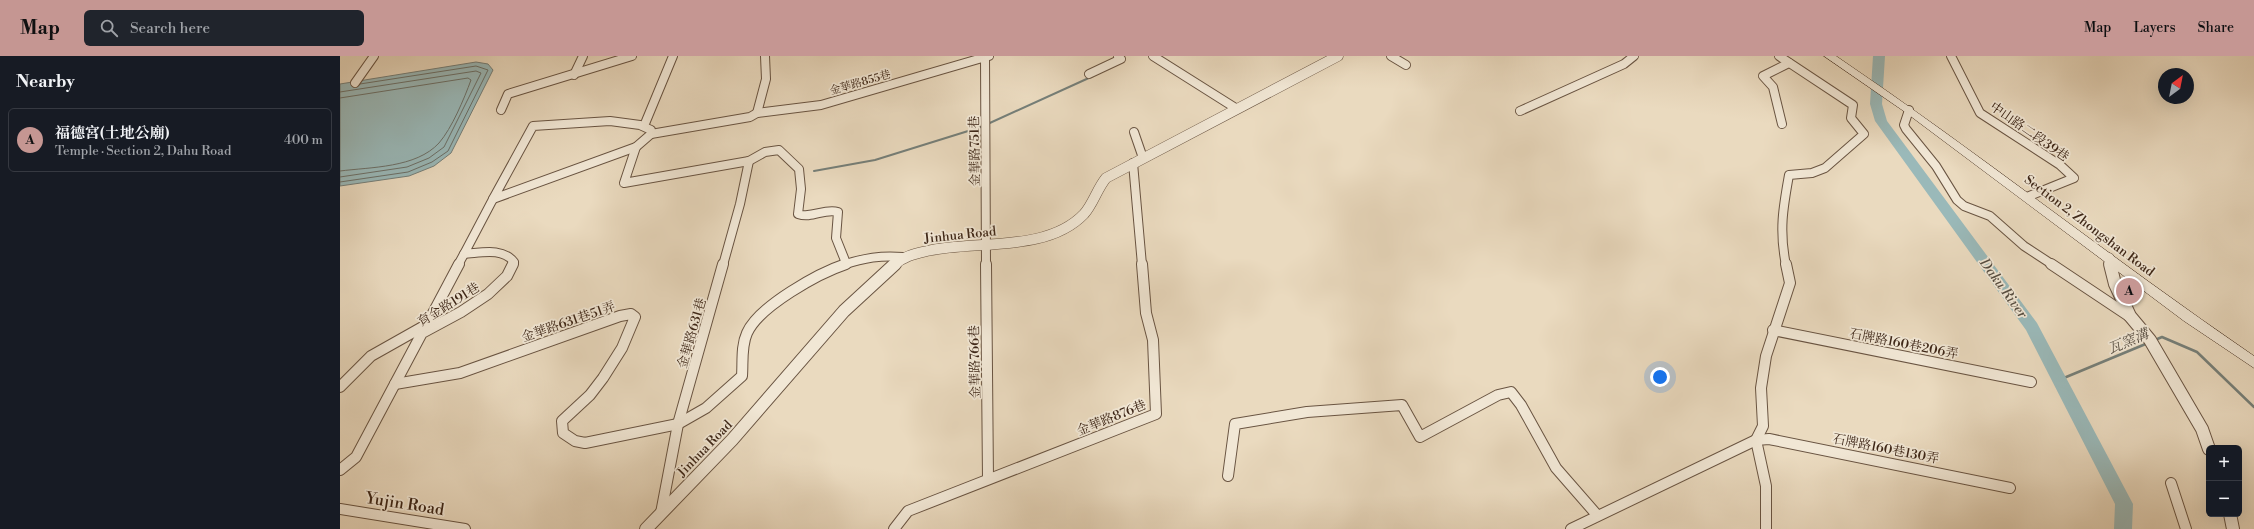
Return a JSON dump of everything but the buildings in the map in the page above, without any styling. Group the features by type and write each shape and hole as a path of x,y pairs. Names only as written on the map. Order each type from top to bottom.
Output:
{"main road":[{"name":"Section 2, Zhongshan Road","path":"1829,56 1909,110 2189,318 2254,363"}],"street":[{"path":"355,83 374,56"},
{"path":"574,75 583,56"},
{"path":"501,110 508,94 632,56"},
{"path":"644,126 673,56"},
{"path":"757,113 766,79 765,56"},
{"path":"953,56 955,65"},
{"path":"1089,74 1121,59 1118,56"},
{"name":"Jinhua Road","path":"646,529 732,440 844,311 904,257 940,248 1029,239 1055,234 1084,214 1101,184 1143,158 1338,56"},
{"path":"1391,56 1406,65"},
{"path":"1520,111 1624,64 1634,56"},
{"path":"1571,529 1597,515 1756,440 1763,426 1761,388 1773,330 1790,283 1782,251 1781,216 1789,175 1812,173 1825,168 1864,134 1851,118 1853,105 1779,56"},
{"name":"中山路二段39巷","path":"1952,56 1980,113 2060,165 2074,178 2027,197"},
{"name":"金華路855巷","path":"651,134 750,117 757,113 821,105 955,65 988,57"},
{"name":"金華路751巷","path":"987,244 986,125 988,57"},
{"path":"1158,57 1237,108"},
{"path":"1782,124 1773,87 1763,76 1789,63"},
{"path":"1909,110 1904,125 1906,129 1936,166 1958,200 1964,206 1990,216 2024,246 2130,316"},
{"path":"340,387 371,356 424,329 492,200 533,126 577,122 644,126 651,130 651,134 636,147 492,200"},
{"path":"1134,132 1143,158"},
{"path":"636,147 624,183 749,160 765,152 779,150 799,169 801,189 798,214 809,216 834,210 838,212 836,238 846,263"},
{"name":"金華路631巷","path":"661,513 678,424 738,211 749,160"},
{"name":"金華路876巷","path":"894,529 908,511 1156,414 1153,340 1146,313 1133,164"},
{"name":"金華路766巷","path":"987,244 988,479"},
{"name":"育金路191巷","path":"340,470 356,457 424,329 461,312 488,294 507,276 514,262 505,253 464,254"},
{"path":"678,424 706,408 742,376 747,332 768,308 804,283 846,263 869,257 898,255 904,257"},
{"path":"2109,258 2115,284 2130,316 2150,340 2202,429 2208,445"},
{"name":"金華路631巷51弄","path":"395,384 460,373 620,316 631,314 635,317 632,327 603,378 590,395 562,421 563,432 575,441 585,443 678,424"},
{"name":"石牌路160巷206弄","path":"1773,330 2031,382"},
{"path":"1228,476 1235,424 1308,412 1402,405 1420,437 1498,395 1511,392 1521,405 1556,468 1597,515"},
{"name":"石牌路160巷130弄","path":"1756,440 1769,439 2010,488"},
{"path":"1756,440 1766,486 1766,529"},
{"path":"2171,483 2186,529"},
{"name":"Yujin Road","path":"340,509 465,529"},
{"path":"2231,517 2233,529"}],"water":[{"path":"476,62 488,64 493,70 451,153 434,166 409,176 340,186 340,84"}],"waterway":[{"name":"Daku River","path":"1879,56 1876,104 1881,121 2032,327 2124,504 2123,529"},
{"path":"814,171 875,160 981,127 1091,77"},
{"name":"瓦窯溝","path":"2155,340 2162,337 2197,352 2254,407"},
{"name":"瓦窯溝","path":"2059,380 2148,343"}],"place":[{"name":"福德宮(土地公廟)","path":"2129,291"}]}
